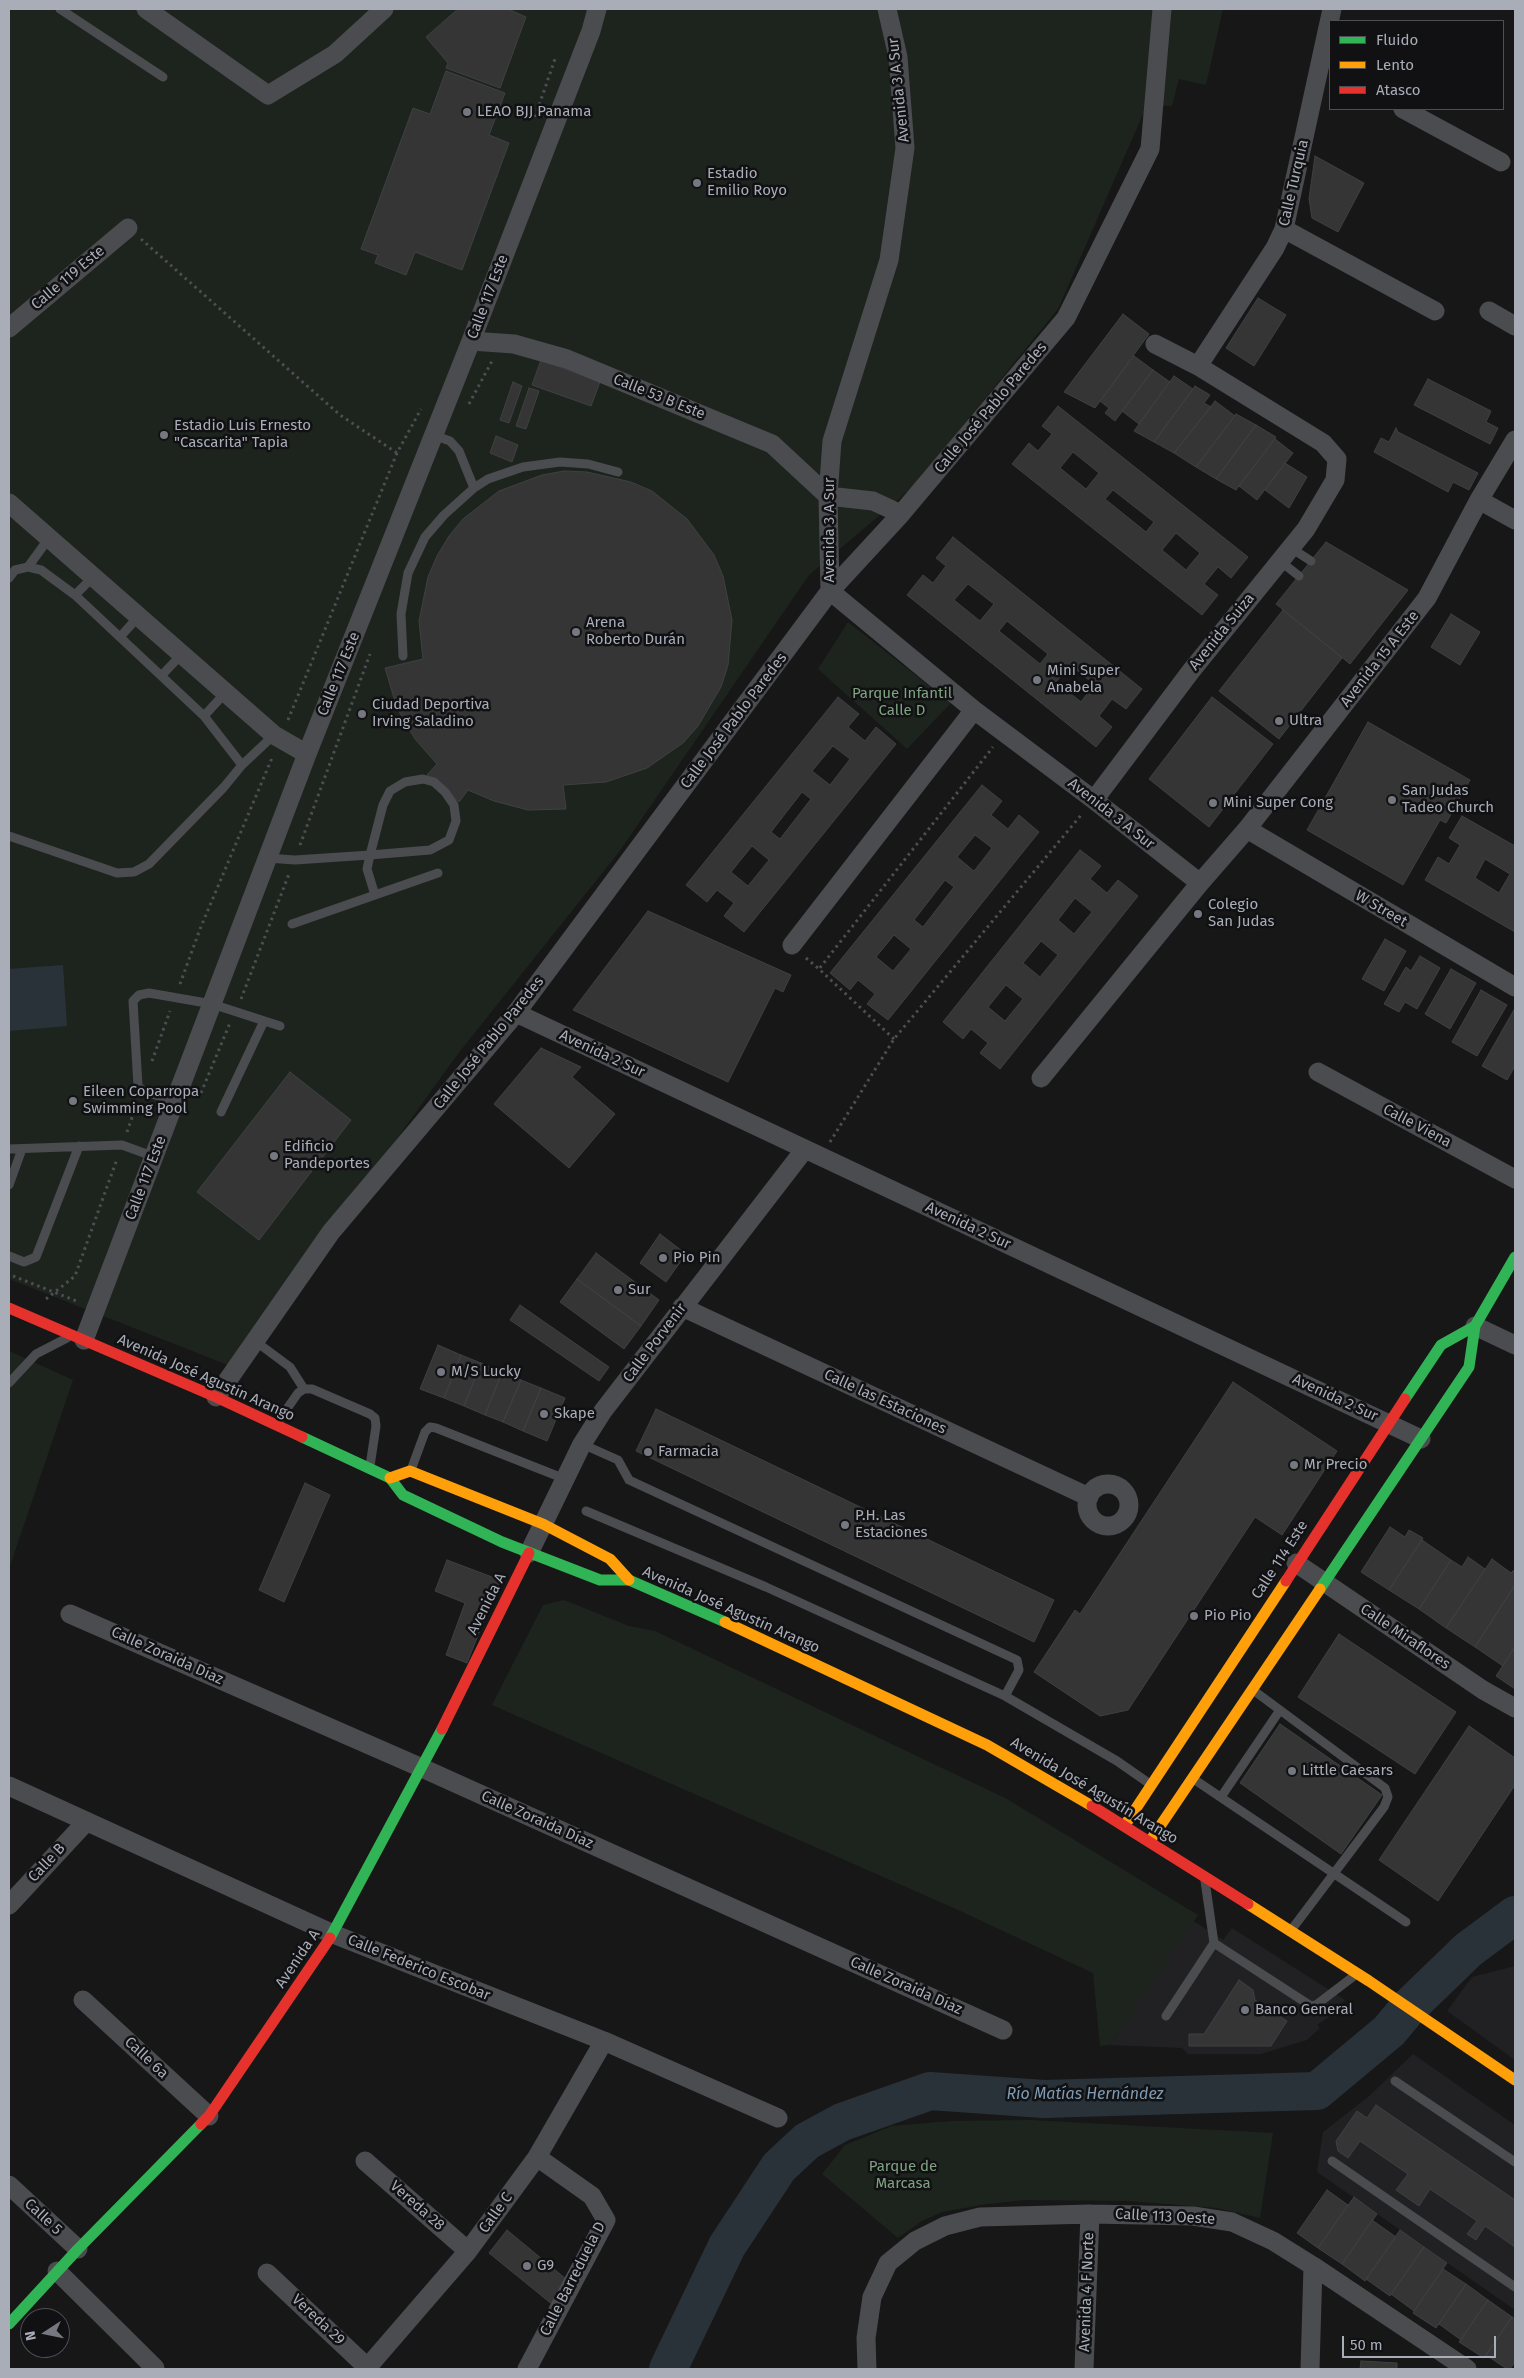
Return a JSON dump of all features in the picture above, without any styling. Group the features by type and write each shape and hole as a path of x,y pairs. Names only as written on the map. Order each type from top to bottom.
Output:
{"street":[{"path":"146,9 268,94 335,54 384,9"},
{"name":"Calle 117 Este","path":"78,1337 96,1308 307,754 471,341 591,31 597,9"},
{"name":"Avenida 3 A Sur","path":"888,9 898,57 905,148 889,260 832,442 828,496 830,591 974,710 1200,883"},
{"name":"Calle José Pablo Paredes","path":"216,1397 331,1232 516,1013 830,591 902,514 1066,318 1150,149 1162,9"},
{"name":"Calle Turquia","path":"1198,366 1275,248 1284,229 1325,67 1329,34"},
{"path":"1405,110 1501,162"},
{"name":"Calle 119 Este","path":"9,328 128,228"},
{"path":"1284,229 1435,310"},
{"path":"1489,311 1515,326"},
{"name":"Calle 53 B Este","path":"471,341 514,344 567,359 772,444 828,496"},
{"path":"1155,344 1198,366"},
{"name":"Avenida Suiza","path":"1094,800 1191,671 1306,529 1335,480 1337,459 1323,443 1198,366"},
{"name":"Avenida 15 A Este","path":"1041,1078 1200,883 1247,829 1427,598 1479,500 1515,440"},
{"path":"828,496 873,501 902,514"},
{"path":"1479,500 1515,520"},
{"path":"9,503 278,737 307,754"},
{"path":"792,945 974,710"},
{"name":"W Street","path":"1247,829 1515,987"},
{"name":"Avenida 2 Sur","path":"516,1013 1421,1439"},
{"name":"Calle Viena","path":"1318,1072 1515,1179"},
{"name":"Calle Porvenir","path":"529,1553 582,1444 603,1411 805,1150"},
{"path":"1150,1841 1469,1368 1475,1326 1515,1257"},
{"name":"Calle las Estaciones","path":"682,1307 1089,1497"},
{"name":"Avenida José Agustín Arango","path":"9,1308 216,1397 369,1468 390,1478 403,1495 529,1553 600,1580 628,1580 778,1646 987,1745 1125,1825 1512,2075"},
{"path":"1475,1326 1515,1345"},
{"name":"Calle 114 Este","path":"1125,1825 1441,1345 1475,1326"},
{"path":"390,1478 410,1471"},
{"name":"Avenida José Agustín Arango","path":"410,1471 543,1524 610,1559 628,1580"},
{"name":"Avenida A","path":"9,2324 78,2249 210,2116 333,1934 422,1768 529,1553"},
{"name":"Calle Miraflores","path":"1296,1563 1483,1690 1515,1708"},
{"name":"Calle Zoraida Díaz","path":"70,1614 422,1768 1003,2030"},
{"name":"Calle Federico Escobar","path":"9,1786 333,1934 604,2041 778,2118"},
{"name":"Calle B","path":"9,1905 86,1822"},
{"name":"Calle 6a","path":"83,2000 210,2116"},
{"name":"Calle C","path":"367,2368 468,2251 536,2157 604,2041"},
{"name":"Calle Barreduela D","path":"527,2369 606,2220 592,2196 536,2157"},
{"name":"Vereda 28","path":"365,2161 468,2251"},
{"name":"Calle 5","path":"9,2185 78,2249"},
{"name":"Calle 113 Oeste","path":"866,2369 866,2338 872,2297 888,2263 915,2241 945,2226 980,2216 1090,2214 1193,2216 1232,2222 1273,2241 1313,2266 1467,2369"},
{"name":"Avenida 4 F Norte","path":"1084,2369 1090,2214"},
{"path":"1310,2369 1313,2266"},
{"path":"57,2272 155,2368"},
{"name":"Vereda 29","path":"267,2273 367,2368"}],"lane":[{"path":"60,9 163,77"},
{"path":"434,435 450,440 459,451 474,488"},
{"path":"403,656 401,614 408,573 425,537 444,514 474,488 488,479 523,468 560,462 588,464 618,472"},
{"path":"28,567 49,538"},
{"path":"1286,554 1311,561"},
{"path":"1286,554 1299,576"},
{"path":"9,578 15,570 28,567 41,570 75,595 204,716 242,765"},
{"path":"75,595 93,577"},
{"path":"120,637 139,616"},
{"path":"162,675 182,654"},
{"path":"204,716 226,692"},
{"path":"9,836 117,873 134,872 149,864 224,788 242,765 278,737"},
{"path":"267,858 294,860 370,855 430,850 448,840 456,821 454,805 445,792 434,782 423,779 405,782 390,791 383,806 370,855 367,869 375,895"},
{"path":"292,924 438,873"},
{"path":"176,1102 142,1090 138,1086 133,1001 139,995 149,993 176,996 212,1004 280,1026"},
{"path":"221,1112 264,1021"},
{"path":"9,1256 24,1262 36,1257 79,1146"},
{"path":"9,1149 122,1146 155,1157"},
{"path":"9,1185 22,1149"},
{"path":"9,1383 36,1354 78,1337"},
{"path":"256,1341 290,1368 304,1389"},
{"path":"275,1425 298,1393 304,1389 312,1389 370,1414 375,1418 376,1426 369,1468"},
{"path":"410,1471 425,1432 430,1427 565,1479"},
{"path":"582,1444 618,1460 629,1480 1017,1660 1019,1670 1005,1696"},
{"path":"586,1511 766,1587 1005,1696 1118,1761 1151,1785"},
{"path":"1252,1690 1384,1788 1388,1797 1384,1807 1291,1931"},
{"path":"1221,1797 1280,1710"},
{"path":"1193,1778 1335,1872 1406,1922"},
{"path":"1166,2016 1214,1943 1204,1876"},
{"path":"1214,1943 1305,2004 1311,2006 1316,2005 1357,1974"},
{"path":"1395,2080 1515,2162"},
{"path":"1332,2161 1515,2287"}],"path":[{"path":"26,1316 75,1276 200,930 278,737 397,454 340,415 128,228"},
{"path":"466,409 492,361 514,344"},
{"path":"197,1102 262,948 370,653"},
{"path":"894,1039 819,969 1004,732"},
{"path":"825,1159 828,1145 894,1039 1094,800"},
{"path":"9,1274 96,1308"}],"shaded area":[{"path":"63,965 67,1026 9,1031 9,969"},
{"path":"1193,1921 1223,1940 1232,1928 1345,2000 1330,2016 1317,2025 1320,2028 1307,2040 1261,2054 1188,2054 1182,2048 1110,2045"},
{"path":"1515,1966 1515,2060 1447,2011 1472,1977"},
{"path":"1413,2054 1515,2125 1515,2310 1317,2172 1323,2132 1368,2097"}],"green space":[{"name":"Ciudad Deportiva Irving Saladino","path":"9,9 1223,9 1206,85 1179,79 1172,106 1147,105 1058,309 913,487 809,575 619,852 457,1055 233,1367 9,1279"},
{"name":"Parque Infantil Calle D","path":"848,622 951,703 907,749 818,669"},
{"path":"9,1351 73,1380 9,1569"},
{"path":"564,1600 629,1626 655,1631 1007,1799 1198,1915 1110,2045 1100,2046 1093,1973 956,1909 492,1705 543,1605"},
{"name":"Parque de Marcasa","path":"1030,2120 1273,2133 1260,2218 1217,2208 1128,2201 1025,2200 942,2212 922,2221 898,2238 822,2174 845,2145 892,2126 951,2121"}],"building":[{"path":"458,9 508,9 526,17 500,88 446,68 448,63 426,37"},
{"path":"446,71 505,93 489,135 509,143 462,270 415,252 406,275 375,263 378,255 361,249 413,108 430,114"},
{"path":"1315,156 1364,183 1338,232 1312,218 1309,199"},
{"path":"1258,298 1286,315 1254,366 1226,348"},
{"path":"1123,314 1149,334 1095,408 1064,392"},
{"path":"1134,356 1153,370 1115,421 1105,413 1109,408 1100,401"},
{"path":"541,360 600,382 591,406 532,385"},
{"path":"1153,370 1170,382 1139,424 1122,411"},
{"path":"1174,376 1193,389 1154,442 1134,431"},
{"path":"1428,379 1491,411 1486,422 1498,428 1490,444 1414,405"},
{"path":"513,382 522,386 509,423 500,420"},
{"path":"1195,386 1210,395 1204,403 1211,407 1174,453 1154,442"},
{"path":"529,388 539,391 526,429 516,426"},
{"path":"1215,401 1235,416 1196,467 1174,453"},
{"path":"1058,406 1248,557 1231,578 1218,567 1204,584 1218,595 1202,615 1012,464 1029,443 1038,451 1052,434 1042,426","holes":["1073,452 1099,473 1086,489 1060,468","1113,490 1154,522 1146,532 1105,499","1176,533 1200,553 1186,570 1162,550"]},
{"path":"1236,414 1256,425 1216,479 1196,467"},
{"path":"1256,425 1276,437 1236,490 1216,479"},
{"path":"1396,428 1398,432 1478,473 1469,490 1453,482 1448,492 1374,452 1381,438 1389,442"},
{"path":"496,436 518,445 512,462 490,453"},
{"path":"1275,439 1293,453 1257,500 1239,486"},
{"path":"1285,463 1307,477 1289,508 1265,490"},
{"name":"Arena Roberto Durán","path":"564,471 587,472 631,482 652,491 687,519 714,555 723,576 732,620 728,665 721,687 698,726 683,743 647,768 606,782 563,785 566,809 528,810 494,801 468,790 459,802 427,775 437,764 415,739 397,708 385,668 423,659 419,621 428,577 437,556 449,536 463,519 499,491 542,475"},
{"path":"953,537 1142,689 1126,709 1112,699 1099,716 1112,727 1096,747 907,595 923,575 933,583 946,566 936,558","holes":["968,584 994,604 980,621 954,600","1007,621 1048,654 1040,664 999,631","1070,665 1094,684 1081,702 1056,682"]},
{"path":"1326,542 1408,590 1350,664 1276,604"},
{"path":"1283,610 1342,658 1279,739 1219,691"},
{"path":"1451,614 1480,632 1460,665 1431,647"},
{"path":"838,697 859,714 848,727 865,741 876,727 896,744 744,932 724,916 734,903 717,890 707,902 686,885","holes":["833,746 850,759 830,785 812,771","802,792 811,799 780,839 771,832","752,846 769,860 748,886 731,872"]},
{"path":"1212,697 1273,744 1209,827 1149,779"},
{"name":"San Judas Tadeo Church","path":"1368,722 1470,780 1446,823 1440,820 1403,885 1307,830"},
{"path":"982,785 1002,801 991,815 1008,829 1019,815 1039,832 888,1020 867,1004 875,994 858,980 850,990 830,973","holes":["975,835 992,848 974,871 957,857","945,880 954,887 923,927 914,920","894,935 911,949 893,971 876,957"]},
{"path":"1462,816 1515,846 1515,932 1425,880 1438,857 1449,864 1460,845 1449,838","holes":["1485,859 1510,874 1499,893 1475,878"]},
{"path":"1080,850 1101,866 1090,879 1107,893 1118,880 1138,896 1000,1069 980,1053 988,1043 971,1029 963,1039 943,1022","holes":["1075,898 1092,912 1074,934 1058,920","1041,941 1058,955 1040,977 1023,963","1006,985 1023,999 1005,1021 988,1007"]},
{"path":"648,911 791,975 783,992 775,988 728,1082 573,1010"},
{"path":"1385,939 1406,951 1384,991 1362,979"},
{"path":"1420,956 1440,968 1417,1009 1405,1002 1399,1012 1384,1004 1406,967 1411,971"},
{"path":"1451,969 1476,983 1450,1029 1425,1014"},
{"path":"1481,990 1507,1005 1477,1056 1452,1042"},
{"path":"1515,1008 1515,1066 1507,1080 1482,1066"},
{"path":"541,1048 581,1067 572,1077 615,1114 569,1168 494,1104"},
{"name":"Edificio Pandeportes","path":"290,1072 351,1120 259,1240 197,1192"},
{"name":"Pio Pin","path":"660,1234 686,1254 666,1282 640,1263"},
{"name":"Sur","path":"596,1253 659,1300 641,1326 577,1279"},
{"path":"577,1279 641,1326 624,1349 560,1302"},
{"path":"520,1305 609,1367 599,1381 510,1320"},
{"name":"M/S Lucky","path":"438,1345 461,1355 444,1398 420,1389"},
{"path":"461,1355 481,1363 464,1406 444,1398"},
{"path":"481,1363 502,1372 485,1415 464,1406"},
{"path":"502,1372 521,1380 503,1422 485,1415"},
{"path":"521,1380 541,1388 523,1431 503,1422"},
{"path":"1233,1382 1337,1451 1282,1535 1255,1517 1128,1710 1100,1716 1034,1672 1075,1610 1080,1614"},
{"name":"Skape","path":"541,1388 565,1398 547,1441 523,1431"},
{"name":"P.H. Las Estaciones","path":"656,1409 1054,1600 1034,1642 636,1451"},
{"path":"305,1483 330,1495 284,1602 259,1590"},
{"path":"1390,1527 1405,1537 1409,1530 1423,1538 1389,1590 1361,1572"},
{"path":"1422,1540 1451,1560 1419,1609 1389,1590"},
{"path":"1468,1557 1485,1569 1446,1628 1419,1609 1451,1560 1462,1567"},
{"path":"1492,1559 1511,1573 1515,1569 1515,1585 1475,1647 1446,1628"},
{"path":"447,1560 500,1580 467,1663 446,1655 465,1603 435,1591"},
{"path":"1515,1585 1515,1647 1503,1666 1475,1647"},
{"path":"1339,1634 1456,1712 1415,1774 1298,1697"},
{"path":"1515,1647 1515,1689 1496,1676"},
{"path":"1280,1724 1382,1795 1341,1854 1240,1783"},
{"path":"1469,1726 1515,1758 1515,1785 1438,1901 1379,1860"},
{"name":"Banco General","path":"1239,1980 1253,1990 1255,2000 1287,2021 1271,2046 1189,2046 1189,2034 1204,2034"},
{"path":"1376,2105 1515,2200 1515,2247 1485,2226 1476,2240 1467,2234 1477,2221 1430,2189 1419,2206 1396,2190 1408,2174 1360,2141 1348,2158 1338,2151 1336,2141 1357,2111 1367,2118"},
{"path":"1327,2190 1348,2205 1318,2248 1297,2233"},
{"path":"1354,2197 1377,2214 1342,2264 1318,2248"},
{"path":"1372,2220 1396,2237 1365,2281 1342,2264"},
{"name":"G9","path":"507,2230 566,2279 553,2305 489,2253"},
{"path":"1400,2230 1424,2247 1390,2296 1366,2279"},
{"path":"1424,2247 1447,2263 1414,2311 1391,2294"},
{"path":"1443,2269 1466,2284 1436,2328 1413,2313"},
{"path":"1466,2284 1488,2300 1461,2340 1439,2324"},
{"path":"1488,2300 1512,2317 1484,2358 1459,2342"},
{"path":"1512,2317 1515,2319 1515,2362 1510,2369 1507,2369 1486,2355"},
{"path":"1361,2361 1397,2363 1397,2369 1360,2369"}],"waterway":[{"name":"Río Matías Hernández","path":"668,2369 727,2246 779,2167 807,2141 842,2122 930,2091 1044,2099 1317,2091 1389,2031 1409,2007 1468,1950 1515,1915"}],"traffic: fast":[{"path":"1475,1326 1515,1257"},
{"path":"1320,1589 1469,1367 1475,1326 1441,1345 1405,1399"},
{"path":"302,1437 390,1478 403,1495 502,1542 600,1580 629,1580 725,1622"},
{"path":"330,1938 442,1729"},
{"path":"9,2324 78,2249 201,2124"}],"traffic: slow":[{"path":"390,1478 410,1471 543,1524 610,1559 629,1580"},
{"path":"1125,1825 1286,1581"},
{"path":"1150,1841 1320,1589"},
{"path":"725,1622 987,1745 1092,1806"},
{"path":"1248,1904 1369,1981 1515,2080"}],"traffic: jam":[{"path":"9,1308 216,1397 302,1437"},
{"path":"1286,1581 1405,1399"},
{"path":"442,1729 529,1553"},
{"path":"1092,1806 1248,1904"},
{"path":"201,2124 209,2116 330,1938"}],"place":[{"name":"LEAO BJJ Panama","path":"467,112"},
{"name":"Estadio Emilio Royo","path":"697,183"},
{"name":"Estadio Luis Ernesto \"Cascarita\" Tapia","path":"164,435"},
{"name":"Arena Roberto Durán","path":"576,632"},
{"name":"Mini Super Anabela","path":"1037,680"},
{"name":"Ciudad Deportiva Irving Saladino","path":"362,714"},
{"name":"Ultra","path":"1279,721"},
{"name":"San Judas Tadeo Church","path":"1392,800"},
{"name":"Mini Super Cong","path":"1213,803"},
{"name":"Colegio San Judas","path":"1198,914"},
{"name":"Eileen Coparropa Swimming Pool","path":"73,1101"},
{"name":"Edificio Pandeportes","path":"274,1156"},
{"name":"Pio Pin","path":"663,1258"},
{"name":"Sur","path":"618,1290"},
{"name":"M/S Lucky","path":"441,1372"},
{"name":"Skape","path":"544,1414"},
{"name":"Farmacia","path":"648,1452"},
{"name":"Mr Precio","path":"1294,1465"},
{"name":"P.H. Las Estaciones","path":"845,1525"},
{"name":"Pio Pio","path":"1194,1616"},
{"name":"Little Caesars","path":"1292,1771"},
{"name":"Banco General","path":"1245,2010"},
{"name":"G9","path":"527,2266"}]}
